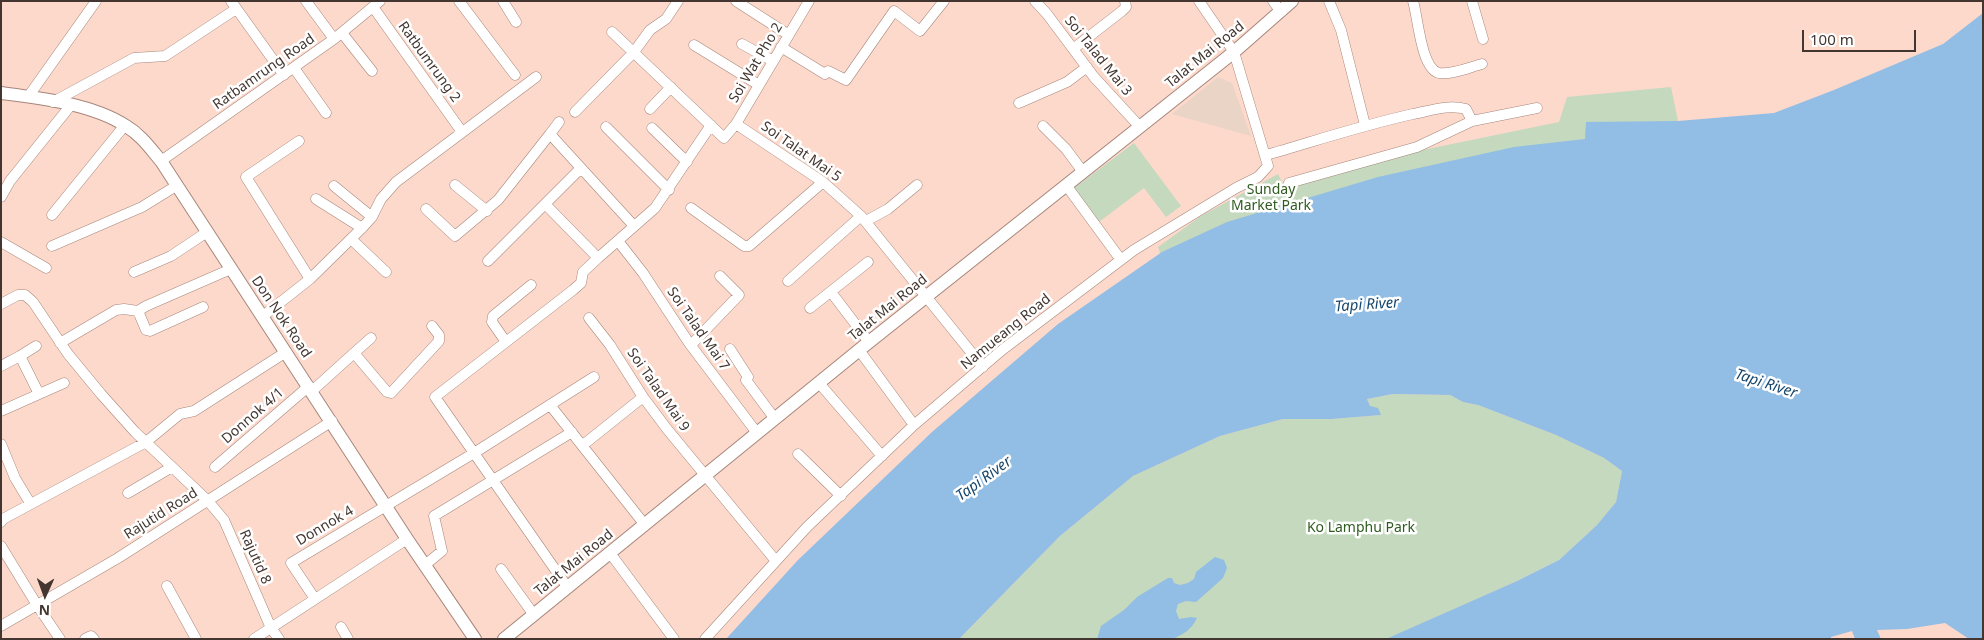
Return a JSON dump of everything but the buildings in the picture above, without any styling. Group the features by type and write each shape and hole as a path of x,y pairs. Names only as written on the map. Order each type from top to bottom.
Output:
{"main road":[{"name":"Talat Mai Road","path":"504,639 864,346 1234,52 1292,1"},
{"name":"Don Nok Road","path":"1,93 28,96 89,109 125,125 142,139 161,162 424,565 475,639"}],"street":[{"path":"28,96 96,1"},
{"path":"306,1 372,71"},
{"path":"459,1 514,75"},
{"path":"503,1 516,22"},
{"path":"575,112 634,52 650,30 666,19 678,1"},
{"path":"736,1 789,35"},
{"name":"Soi Wat Pho 2","path":"711,125 724,138 736,124 809,1"},
{"path":"781,47 825,74 828,70 846,80 894,11 920,32 944,1"},
{"name":"Soi Talad Mai 3","path":"1036,1 1087,67 1140,126"},
{"path":"1073,48 1126,7 1125,1"},
{"path":"1199,1 1234,52 1266,156 1365,125 1456,106 1466,109 1472,121"},
{"path":"1273,1 1281,12"},
{"path":"1329,1 1341,30 1365,125"},
{"path":"1413,1 1426,60 1432,69 1439,73 1447,73 1482,64"},
{"path":"1472,1 1483,39"},
{"name":"Ratbamrung Road","path":"161,162 338,36 376,4"},
{"name":"Ratbumrung 2","path":"376,4 462,132"},
{"path":"53,102 134,58 165,56 233,5 284,75"},
{"path":"568,588 435,397 581,283 583,272 655,208 711,125 612,32"},
{"path":"742,44 773,61"},
{"path":"694,45 760,84"},
{"path":"1019,103 1066,82 1087,67"},
{"path":"294,68 326,113"},
{"path":"263,316 310,279 352,239 372,217 381,199 396,182 536,77"},
{"path":"650,109 671,87"},
{"path":"1,197 5,179 70,105"},
{"path":"1289,183 1411,149 1472,121 1537,108"},
{"path":"426,209 455,236 498,200 559,122"},
{"name":"Soi Talat Mai 5","path":"736,124 823,182 864,219 983,368"},
{"path":"52,215 125,125"},
{"path":"1043,126 1066,149 1082,172"},
{"path":"606,127 668,190"},
{"path":"652,128 687,162"},
{"path":"550,134 634,226"},
{"path":"298,141 246,177 310,279"},
{"name":"Namueang Road","path":"705,639 807,527 914,425 1002,350 1121,260 1236,188 1258,177 1268,166 1266,156"},
{"path":"488,260 581,168"},
{"path":"691,208 744,246 749,246 823,182"},
{"path":"455,185 487,211"},
{"path":"788,281 864,219 888,209 917,185"},
{"path":"1066,185 1121,260"},
{"path":"52,246 142,207 176,186"},
{"path":"334,186 372,217"},
{"path":"316,199 362,228"},
{"path":"545,204 598,258"},
{"path":"134,272 171,256 207,232"},
{"path":"352,239 386,272"},
{"name":"Soi Talad Mai 7","path":"618,241 643,273 691,345 757,433"},
{"path":"1,242 46,268"},
{"path":"810,308 868,262"},
{"path":"60,343 116,310 138,311 231,269"},
{"path":"691,345 740,295 720,276"},
{"path":"506,342 492,322 493,316 531,285"},
{"path":"831,292 914,425"},
{"name":"Rajutid 8","path":"1,304 18,295 26,295 33,302 60,343 100,394 146,442 208,501 224,520 271,628 279,639"},
{"path":"138,311 146,330 150,331 202,307"},
{"name":"Soi Talad Mai 9","path":"589,318 610,345 643,397 776,562"},
{"path":"354,353 387,392 391,393 439,341 439,335 432,326"},
{"name":"Donnok 4/1","path":"215,467 371,338"},
{"path":"1,366 36,346"},
{"path":"730,349 748,377 746,380 775,418"},
{"path":"1,522 30,503 146,442 180,414 194,411 286,352"},
{"path":"20,356 39,394"},
{"path":"386,505 594,378"},
{"path":"1,411 64,382"},
{"path":"819,383 882,456"},
{"path":"583,445 643,397"},
{"path":"550,405 645,525"},
{"name":"Rajutid Road","path":"1,626 118,558 332,422"},
{"path":"424,565 442,552 434,516 572,432"},
{"path":"1,444 15,478 30,503"},
{"path":"798,454 841,496"},
{"path":"128,493 172,467"},
{"name":"Donnok 4","path":"315,599 291,563 386,505"},
{"path":"254,639 407,539"},
{"path":"1,546 60,639"},
{"path":"610,553 674,639"},
{"path":"501,569 534,615"},
{"path":"167,586 196,639"},
{"path":"341,627 348,639"}],"shaded area":[{"path":"1218,77 1232,83 1251,136 1172,114"}],"green space":[{"name":"Sunday Market Park","path":"1671,87 1678,121 1162,259 1158,247 1201,216 1278,174 1284,186 1398,155 1559,122 1567,97"},
{"path":"1134,143 1181,206 1166,217 1144,188 1099,222 1074,188"},
{"name":"Ko Lamphu Park","path":"1393,394 1450,395 1463,402 1478,405 1556,435 1604,458 1622,471 1616,502 1597,525 1559,560 1517,581 1387,639 959,639 1060,536 1133,476 1220,436 1283,419 1332,419 1380,415 1370,406 1367,399"}],"water":[{"name":"Tapi River","path":"1983,13 1983,639 1969,639 1945,623 1907,629 1877,630 1881,639 1855,639 1852,631 1831,637 1831,639 1386,639 1517,581 1559,560 1597,525 1616,502 1622,471 1604,458 1556,435 1478,405 1463,402 1450,395 1393,394 1367,399 1370,406 1378,408 1381,415 1332,419 1283,419 1220,436 1133,476 1060,536 959,639 726,639 798,560 932,432 1058,324 1162,252 1227,222 1378,177 1514,147 1585,139 1586,122 1678,121 1774,113 1943,44"},
{"path":"1215,557 1224,560 1227,568 1223,578 1196,602 1186,601 1178,604 1176,611 1179,619 1197,618 1190,629 1172,639 1097,639 1101,626 1124,610 1137,597 1168,578 1172,578 1174,583 1180,585 1188,583 1194,579 1196,572"}]}
